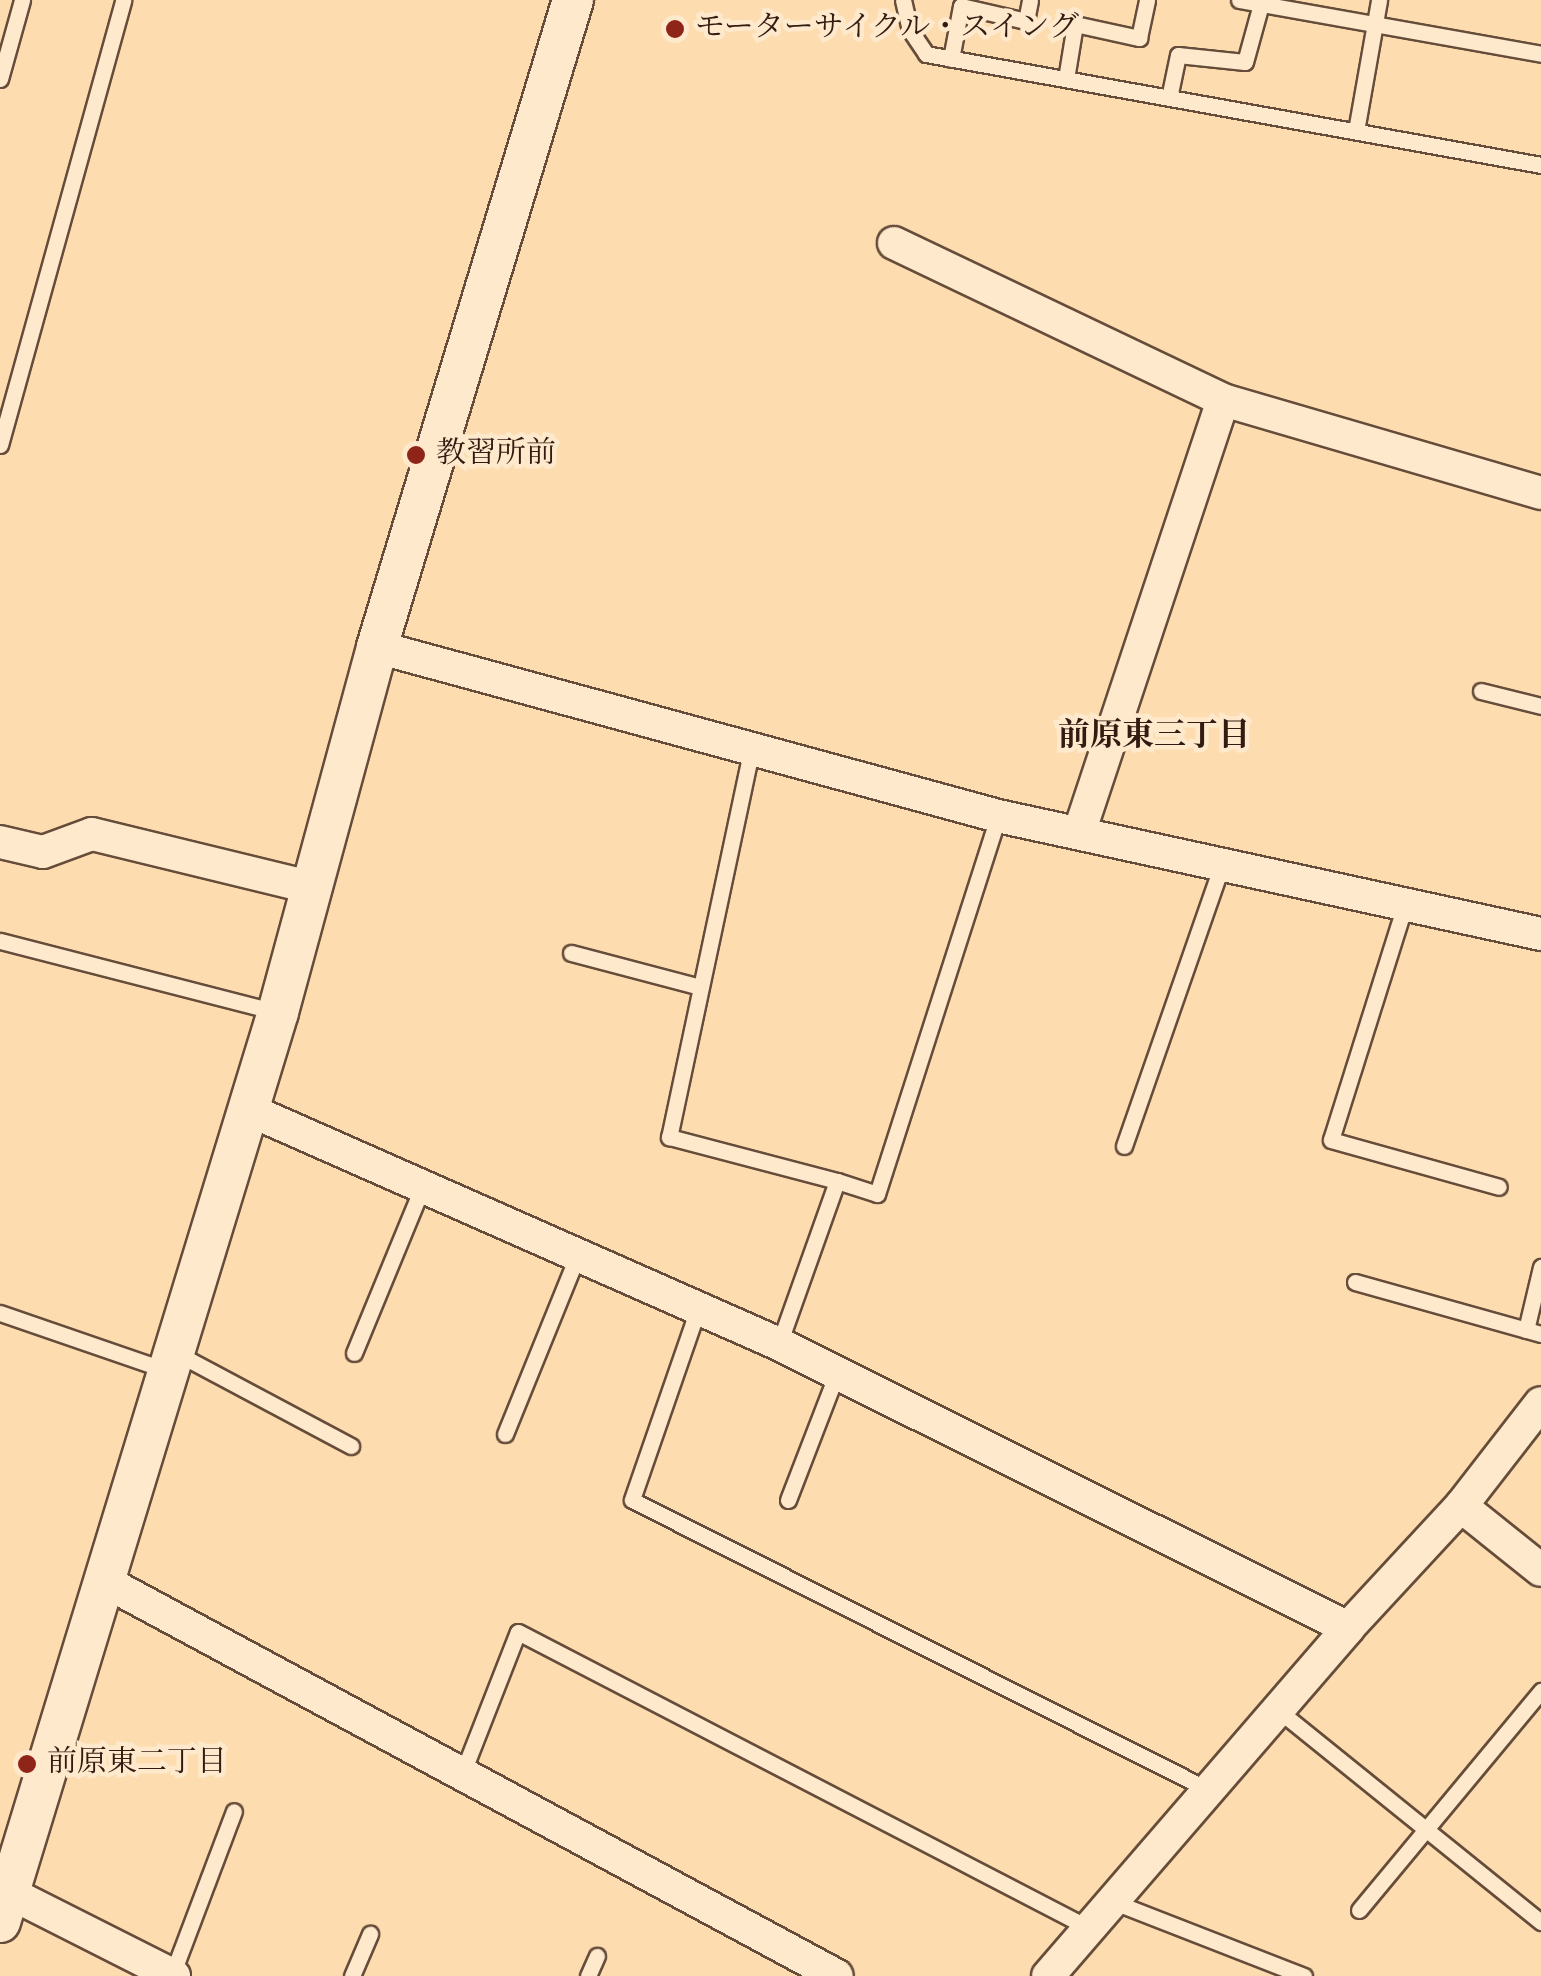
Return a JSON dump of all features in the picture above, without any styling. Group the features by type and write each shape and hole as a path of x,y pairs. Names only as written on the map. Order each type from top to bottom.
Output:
{"street":[{"path":"173,1975 4,1907 278,1012 377,647 572,0"},
{"path":"894,244 1223,400 1541,493"},
{"path":"1079,833 1223,400"},
{"path":"377,647 751,752 998,816 1541,934"},
{"path":"0,842 43,852 92,834 310,887"},
{"path":"248,1109 779,1344 1348,1628"},
{"path":"1048,1976 1348,1628 1461,1506 1541,1403"},
{"path":"1461,1506 1541,1570"},
{"path":"106,1582 837,1976"}],"lane":[{"path":"0,79 22,0"},
{"path":"0,445 123,0"},
{"path":"903,0 910,30 926,54 1541,165"},
{"path":"951,59 960,6 1026,21 1030,0"},
{"path":"1066,79 1075,24 1139,38 1146,0"},
{"path":"1239,0 1541,54"},
{"path":"1356,131 1379,0"},
{"path":"1169,98 1178,55 1245,62 1261,4"},
{"path":"1481,691 1541,706"},
{"path":"751,752 669,1137 877,1194 998,816"},
{"path":"1124,1146 1222,865"},
{"path":"1405,905 1331,1140 1499,1186"},
{"path":"0,942 278,1012"},
{"path":"571,953 701,987"},
{"path":"779,1344 837,1181"},
{"path":"354,1353 423,1186"},
{"path":"505,1434 578,1254"},
{"path":"1355,1282 1534,1332 1541,1267"},
{"path":"698,1306 632,1500 1210,1790"},
{"path":"0,1312 172,1362 351,1446"},
{"path":"788,1500 838,1373"},
{"path":"463,1772 518,1632 1091,1929"},
{"path":"1359,1910 1541,1691"},
{"path":"1278,1710 1541,1922"},
{"path":"173,1975 234,1810"},
{"path":"1114,1902 1304,1976"},
{"path":"352,1976 370,1934"},
{"path":"588,1976 596,1956"}],"place":[{"name":"モーターサイクル・スイング","path":"675,29"},
{"name":"教習所前","path":"416,455"},
{"name":"前原東二丁目","path":"27,1764"}],"district":[{"name":"前原東三丁目","path":"1154,737"}]}
